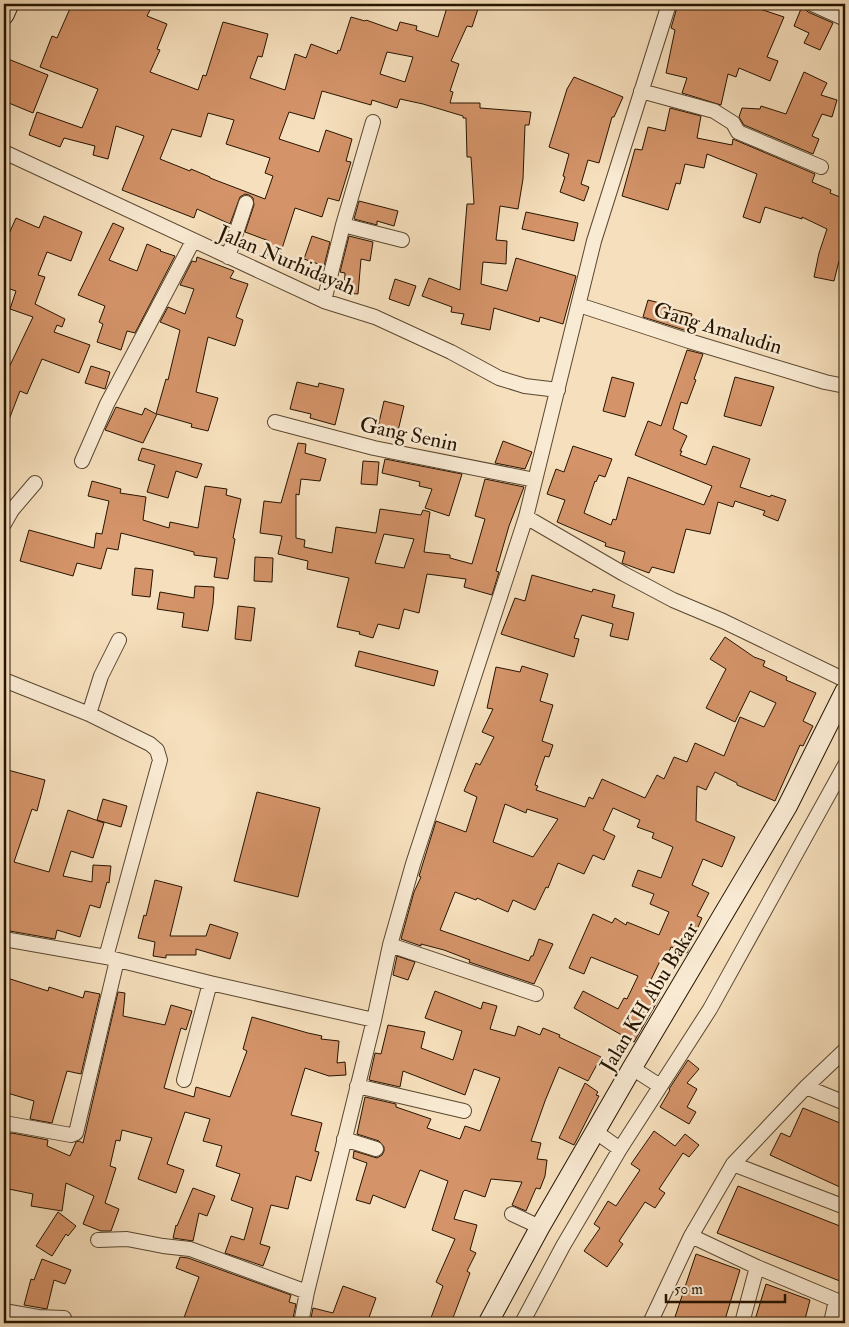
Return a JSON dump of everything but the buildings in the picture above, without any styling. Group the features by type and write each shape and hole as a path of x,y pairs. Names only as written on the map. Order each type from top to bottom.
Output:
{"street":[{"path":"4,15 8,4"},
{"path":"301,1323 374,1020 390,945 413,864 526,517 594,241 669,4"},
{"path":"812,4 845,19"},
{"path":"641,91 714,111 733,123 738,132 821,167"},
{"path":"324,301 343,225 373,122"},
{"name":"Jalan Nurhidayah","path":"4,152 324,301 383,321 451,352 499,378 525,386 558,390"},
{"path":"228,257 246,203"},
{"path":"343,225 402,240"},
{"path":"82,461 107,404 193,241"},
{"name":"Gang Amaludin","path":"579,305 744,358 845,386"},
{"name":"Gang Senin","path":"275,422 374,448 535,480"},
{"path":"4,524 12,510 35,483"},
{"path":"526,517 673,600 723,621 845,680"},
{"path":"89,714 101,676 119,640"},
{"path":"4,680 89,714 150,744 157,750 160,760 111,959 76,1133 71,1135 10,1124 6,1125 4,1129"},
{"name":"Jalan KH Abu Bakar","path":"488,1323 540,1227 632,1068 787,807 845,691"},
{"path":"522,1323 563,1246 620,1149 710,1009 845,765"},
{"path":"4,939 111,959 374,1020"},
{"path":"390,945 536,994"},
{"path":"184,1080 210,983"},
{"path":"650,1323 691,1236 733,1164 806,1087 845,1050"},
{"path":"632,1068 660,1086"},
{"path":"357,1086 464,1111"},
{"path":"806,1087 845,1103"},
{"path":"596,1132 620,1149"},
{"path":"344,1139 376,1149"},
{"path":"733,1164 845,1207"},
{"path":"512,1214 540,1227"},
{"path":"691,1236 841,1302 831,1323"},
{"path":"98,1240 127,1239 190,1249 307,1292"},
{"path":"742,1323 757,1266"},
{"path":"4,1311 38,1317 64,1318"}]}
